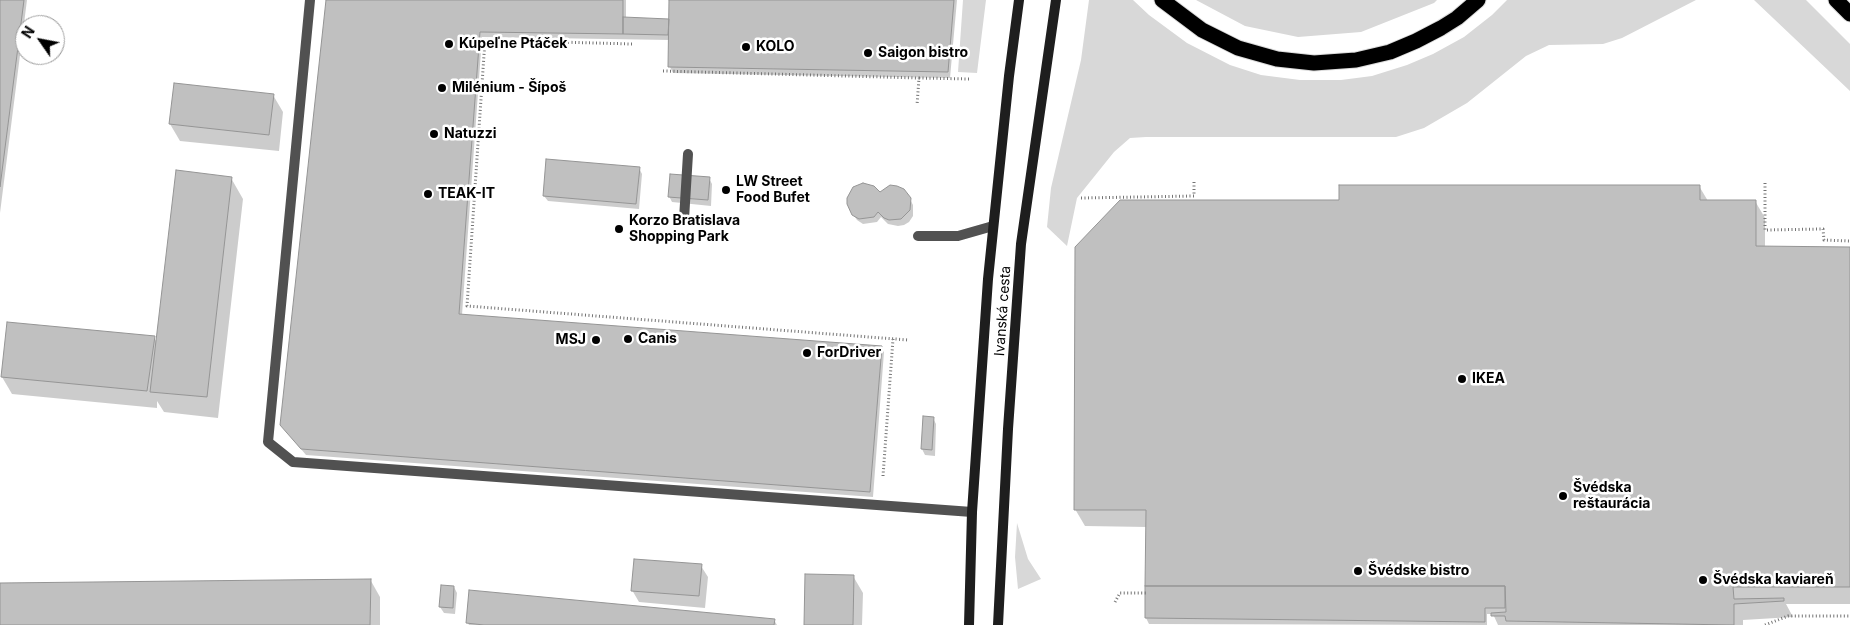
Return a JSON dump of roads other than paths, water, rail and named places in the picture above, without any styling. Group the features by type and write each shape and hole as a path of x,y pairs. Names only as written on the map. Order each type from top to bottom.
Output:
{"highway":[{"path":"1162,0 1202,30 1238,48 1277,59 1321,62 1356,60 1390,52 1441,28 1457,18 1478,0"},
{"path":"1836,0 1850,14"}],"street":[{"name":"Ivanská cesta","path":"969,625 972,512 988,279 1009,76 1019,0"},
{"name":"Ivanská cesta","path":"998,625 1008,429 1021,244 1056,0"}],"lane":[{"path":"310,0 268,442 293,462 972,512"},
{"path":"684,219 688,154"},
{"path":"918,236 958,236 993,226"}],"place":[{"name":"Kúpeľne Ptáček","path":"449,44"},
{"name":"KOLO","path":"746,47"},
{"name":"Saigon bistro","path":"868,53"},
{"name":"Milénium - Šípoš","path":"442,88"},
{"name":"Natuzzi","path":"434,134"},
{"name":"LW Street Food Bufet","path":"726,190"},
{"name":"TEAK-IT","path":"428,194"},
{"name":"Korzo Bratislava Shopping Park","path":"619,229"},
{"name":"Canis","path":"628,339"},
{"name":"MSJ","path":"596,340"},
{"name":"ForDriver","path":"807,353"},
{"name":"IKEA","path":"1462,379"},
{"name":"Švédska reštaurácia","path":"1563,496"},
{"name":"Švédske bistro","path":"1358,571"},
{"name":"Švédska kaviareň","path":"1703,580"}]}
